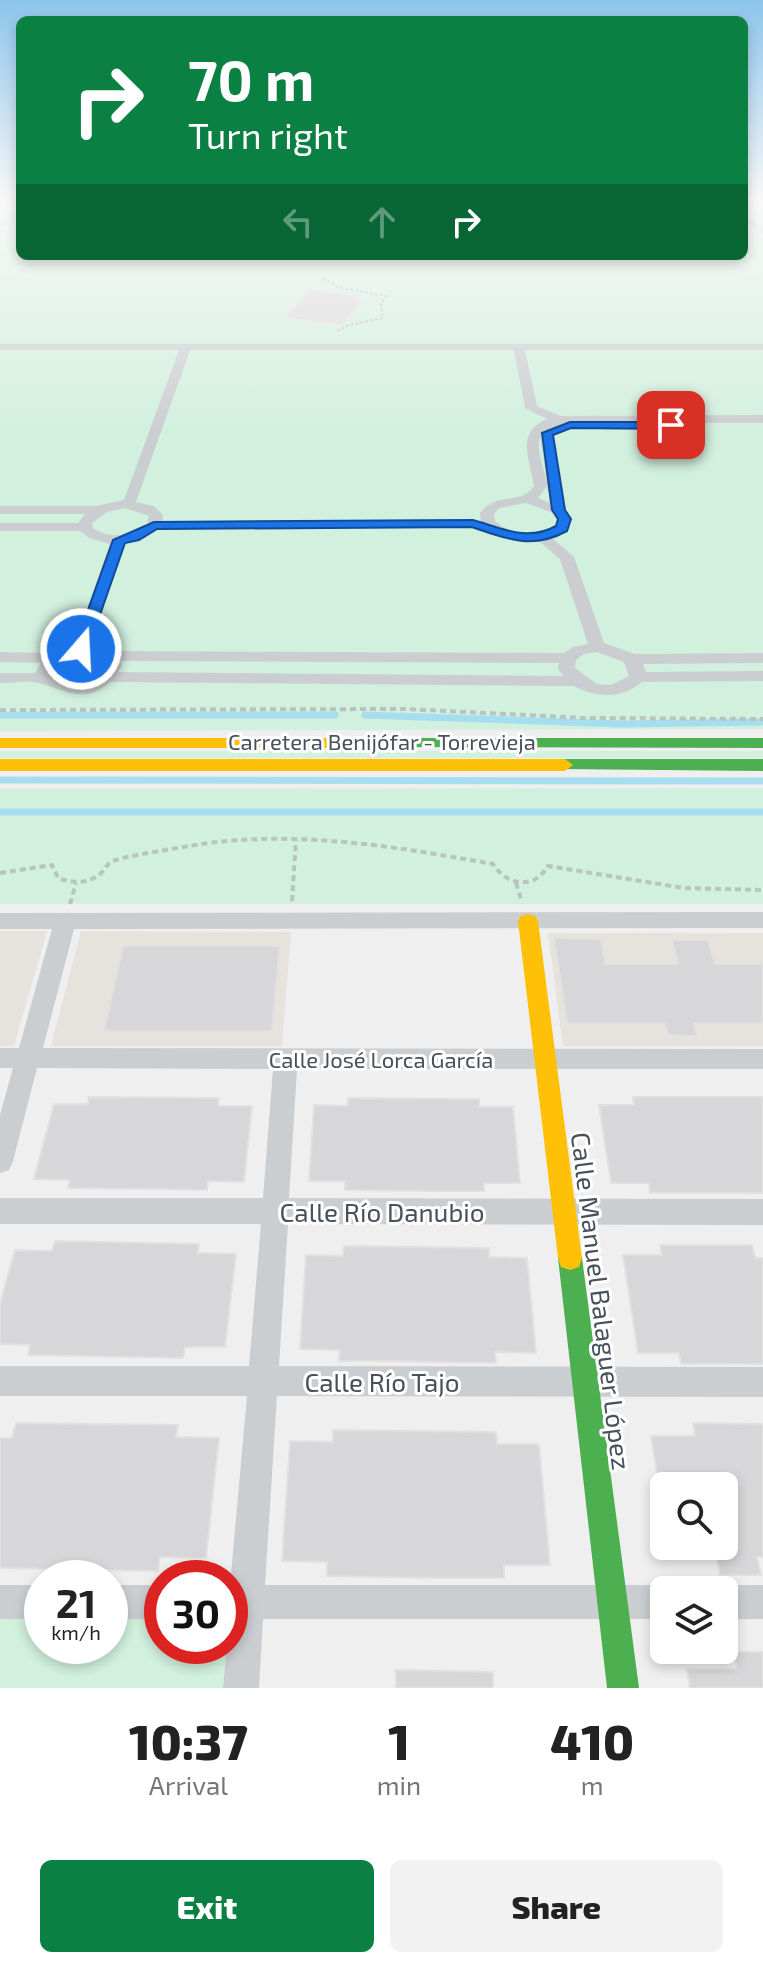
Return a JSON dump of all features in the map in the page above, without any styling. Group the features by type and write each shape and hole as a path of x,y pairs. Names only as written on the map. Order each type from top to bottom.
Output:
{"main road":[{"name":"Carretera Benijófar - Torrevieja","path":"0,743 763,743"},
{"name":"Carretera Benijófar - Torrevieja","path":"0,765 763,765"},
{"name":"Calle Manuel Balaguer López","path":"528,921 623,1688"}],"street":[{"path":"129,504 186,346"},
{"path":"0,347 763,347"},
{"path":"519,347 531,408 559,420"},
{"path":"527,499 538,493 541,486 531,434 540,426 559,420 763,419"},
{"path":"155,520 466,523 514,537 544,538 562,528 565,519 558,510 546,436 556,427 763,425"},
{"path":"0,527 85,527 93,536 119,540 134,537 155,520 466,515 509,500 527,499 558,510"},
{"path":"0,510 98,510 129,504 149,509 155,520"},
{"path":"492,508 487,513 488,523 495,529"},
{"path":"85,527 89,516 98,510"},
{"path":"544,538 567,557 597,647"},
{"path":"81,649 119,540"},
{"path":"42,678 49,661 81,649 98,650 110,656 568,658 579,650 597,647 617,650 636,668 763,676"},
{"path":"0,678 42,678 58,689 76,690 94,686 108,677 114,666 110,656"},
{"path":"0,657 55,658"},
{"path":"568,658 566,669 574,681"},
{"path":"636,668 763,658"},
{"path":"108,677 574,681 591,689 612,691 629,686 636,668"},
{"path":"0,921 763,920"},
{"path":"0,1161 65,921"},
{"name":"Calle José Lorca García","path":"0,1058 763,1059"},
{"path":"243,1560 263,1381 286,1058"},
{"name":"Calle Río Danubio","path":"0,1211 763,1212"},
{"name":"Calle Río Tajo","path":"0,1381 763,1382"},
{"path":"0,1602 24,1602"},
{"path":"248,1602 650,1602"},
{"path":"738,1602 763,1602"},
{"path":"240,1664 241,1688"}],"path":[{"path":"323,278 338,287 386,296 381,305 383,318 349,325 335,332"},
{"path":"0,710 406,709 599,718 763,719"},
{"path":"0,873 52,865 58,878 76,883 98,877 110,862 202,844 296,840 422,850 493,864 501,876 516,883 534,881 548,866 684,888 763,890"},
{"path":"291,921 296,840"}],"shaded area":[{"path":"0,931 47,931 14,1046 0,1046"},
{"path":"81,931 291,932 282,1046 51,1046"},
{"path":"548,933 763,933 763,1046 563,1046"}],"green space":[{"path":"0,278 763,278 763,729 0,731"},
{"path":"0,751 763,751 763,758 0,758"},
{"path":"763,788 763,904 0,904 0,789"},
{"path":"24,1618 24,1664 128,1664 128,1618 144,1618 144,1664 226,1664 224,1688 0,1688 0,1619"}],"building":[{"path":"309,290 360,295 355,300 363,300 343,325 284,318"},
{"path":"554,938 601,939 605,964 678,964 672,940 708,940 715,964 763,964 763,1023 694,1023 697,1036 668,1035 665,1023 567,1023"},
{"path":"123,946 280,946 272,1031 104,1031"},
{"path":"89,1097 219,1098 218,1106 252,1106 244,1182 208,1181 207,1190 68,1188 70,1180 34,1179 54,1104 88,1104"},
{"path":"633,1097 763,1097 763,1193 650,1193 649,1183 611,1183 599,1105 634,1105"},
{"path":"348,1098 479,1099 479,1107 513,1107 520,1183 484,1183 484,1191 430,1191 345,1190 345,1181 309,1181 314,1105 348,1106"},
{"path":"55,1241 199,1244 198,1253 236,1254 225,1347 185,1347 183,1358 28,1355 30,1345 0,1344 0,1304 15,1250 52,1251"},
{"path":"660,1245 752,1245 755,1258 763,1258 763,1364 681,1364 679,1353 638,1353 623,1255 662,1255"},
{"path":"344,1246 489,1248 489,1257 527,1258 536,1353 495,1352 496,1363 339,1361 340,1350 300,1349 306,1255 343,1256"},
{"path":"16,1423 178,1425 176,1437 219,1438 206,1558 160,1557 160,1560 144,1560 144,1571 128,1570 128,1560 24,1560 24,1568 0,1568 0,1438 12,1438"},
{"path":"693,1423 763,1424 763,1557 757,1557 761,1575 720,1575 717,1560 738,1560 738,1472 657,1472 651,1436 695,1436"},
{"path":"333,1430 496,1432 497,1444 539,1444 550,1565 504,1565 504,1578 436,1578 327,1576 327,1562 282,1561 290,1441 333,1442"},
{"path":"738,1652 763,1652 763,1688 690,1688 687,1669 737,1669"},
{"path":"396,1670 493,1672 493,1688 396,1688"}],"waterway":[{"path":"0,715 335,715"},
{"path":"365,715 621,724 763,722"},
{"path":"0,780 763,781"},
{"path":"0,812 763,812"}],"traffic: fast":[{"path":"368,743 763,743"},
{"path":"565,765 763,765"},
{"path":"570,1258 623,1688"}],"traffic: slow":[{"path":"0,743 368,743"},
{"path":"0,765 565,765"},
{"path":"528,921 570,1258"}],"route":[{"path":"81,649 119,540 134,537 154,526 473,524 514,537 544,538 562,528 565,519 558,510 547,433 556,427 570,425 671,425"}]}
